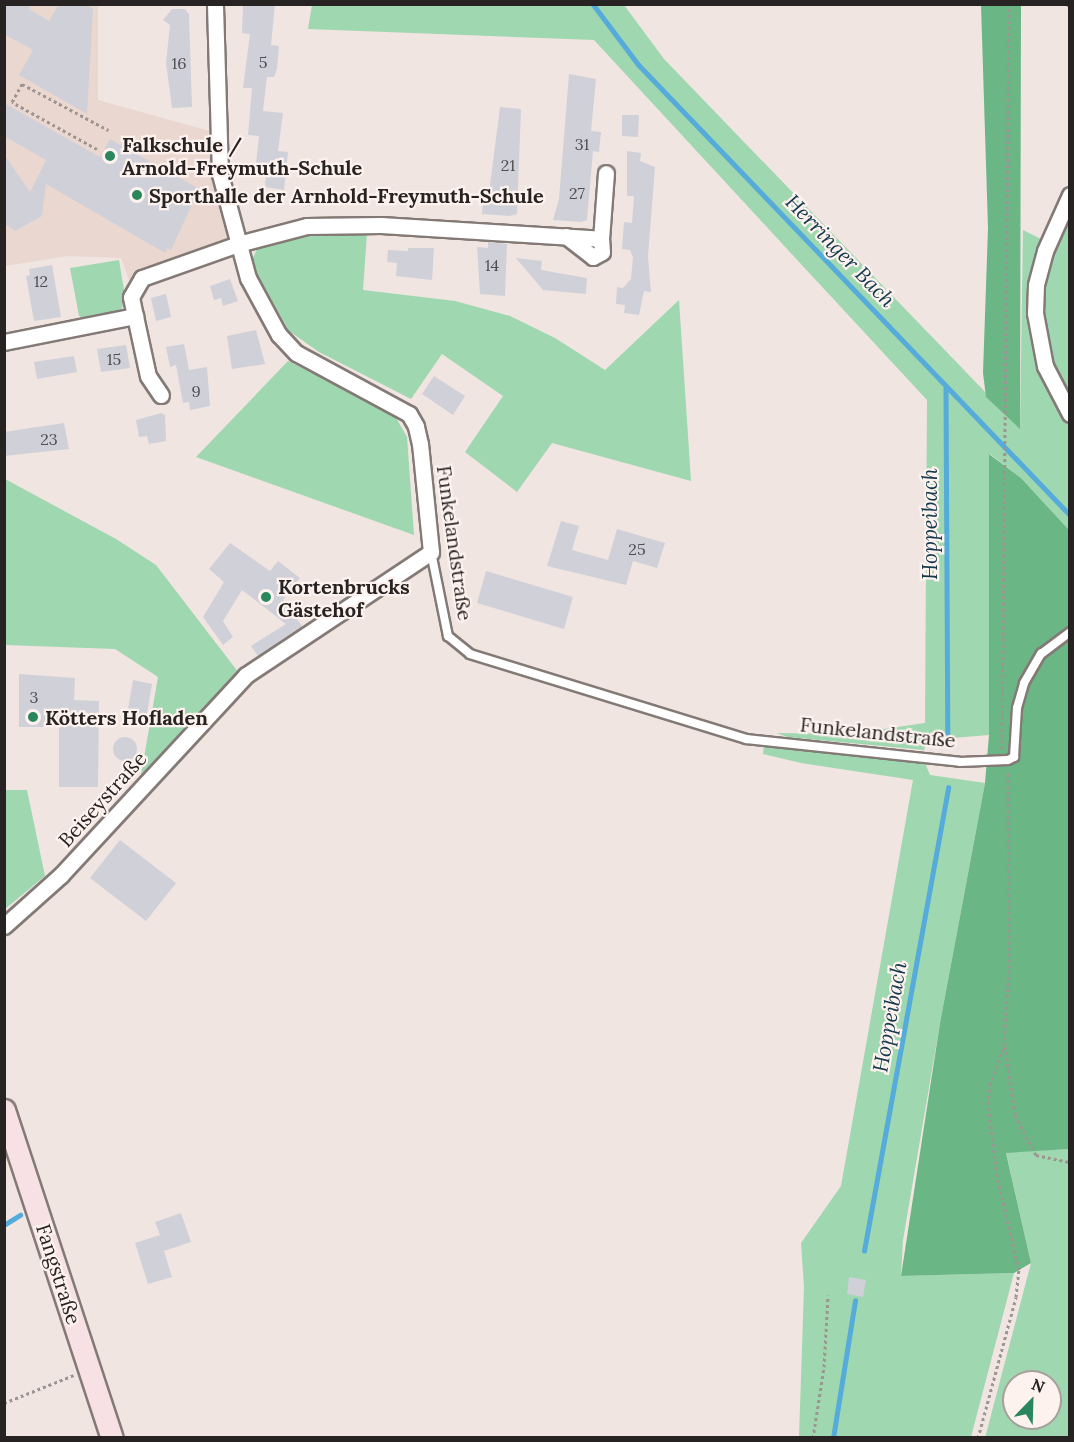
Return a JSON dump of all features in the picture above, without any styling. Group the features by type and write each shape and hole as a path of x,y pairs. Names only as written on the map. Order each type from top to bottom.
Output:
{"main road":[{"name":"Fangstraße","path":"4,1110 112,1437"}],"street":[{"name":"Funkelandstraße","path":"215,4 220,174 238,244 265,312 296,353 371,390 409,414 416,426 431,552"},
{"path":"161,395 148,376 131,297 142,278 238,244 307,226 331,224 601,239 606,173"},
{"path":"1070,195 1045,251 1036,285 1035,313 1045,366 1070,414"},
{"path":"4,342 135,316"},
{"name":"Beiseystraße","path":"4,926 61,875 246,675 431,552"}],"lane":[{"name":"Funkelandstraße","path":"431,552 448,636 470,654 492,664 667,713 737,738 960,762 1005,760"},
{"path":"1005,760 1014,757 1017,708 1024,683 1041,654 1070,632"}],"path":[{"path":"1010,4 1002,473 1009,968 1004,1045 1015,1115 1036,1155 1070,1162"},
{"path":"98,149 12,102 22,84 108,130"},
{"path":"978,1437 1014,1307 1019,1270 989,1127 990,1085 1004,1045"},
{"path":"813,1437 824,1367 828,1295"},
{"path":"4,1403 90,1369"}],"shaded area":[{"name":"Falkschule / Arnold-Freymuth-Schule","path":"5,5 98,5 98,100 213,132 234,242 131,286 121,258 68,256 5,266"}],"green space":[{"path":"312,5 624,5 664,59 1020,428 1023,230 1041,239 1044,291 1058,234 1069,210 1069,530 1021,478 990,454 989,735 927,740 924,750 787,737 777,733 849,734 925,723 927,400 594,40 308,29"},
{"path":"981,5 1021,5 1020,429 986,397 983,373 988,228"},
{"path":"367,233 363,290 455,301 510,316 555,338 605,370 679,300 691,481 552,443 517,492 465,452 503,396 442,354 411,399 319,352 289,331 251,262 258,247 312,235"},
{"path":"119,260 125,296 122,308 116,313 85,319 79,316 70,268"},
{"path":"288,361 395,416 407,437 414,535 196,457"},
{"path":"989,454 1021,478 1069,530 1069,1149 1006,1153 1031,1263 1014,1273 901,1276 940,1023 985,783 989,735"},
{"path":"5,479 116,539 156,565 242,677 180,733 141,775 158,677 115,649 5,645"},
{"path":"764,746 925,763 930,775 985,783 940,1023 903,1240 901,1276 1014,1273 971,1437 799,1437 804,1287 801,1243 841,1186 913,780 801,763 763,754"},
{"path":"5,790 27,790 45,876 5,909"},
{"path":"1069,1149 1069,1437 985,1438 1002,1373 1002,1430 1062,1430 1062,1370 1003,1370 1031,1263 1006,1152"}],"building":[{"path":"4,4 31,4 29,9 49,21 59,4 86,4 93,9 87,114 19,75 33,50 4,34"},
{"path":"275,4 271,45 279,46 277,69 274,77 267,77 263,111 283,113 278,151 288,152 284,190 265,187 266,173 255,172 259,136 248,135 252,88 243,88 250,34 242,33 243,6"},
{"path":"172,9 185,9 189,14 192,107 172,108 166,63 170,25 163,20"},
{"path":"569,74 596,79 591,131 601,132 599,152 593,151 587,220 581,222 553,220 559,199"},
{"path":"4,103 100,157 110,139 199,189 171,250 167,248 165,253 46,184 42,216 15,231 4,223 4,154 30,192 46,160 4,136"},
{"path":"500,107 521,109 517,214 510,216 482,214 483,200 488,200"},
{"path":"622,115 639,115 638,137 622,136"},
{"path":"627,151 641,153 640,161 655,167 648,257 651,292 644,291 639,315 624,313 625,305 616,304 617,287 623,288 631,279 633,257 630,250 622,249 624,222 632,223 634,196 627,196"},
{"path":"297,193 310,193 310,206 297,205"},
{"path":"488,242 507,244 505,296 480,294 477,247 488,248"},
{"path":"408,248 434,248 432,280 396,276 397,263 387,262 388,250 408,251"},
{"path":"516,258 542,261 541,270 587,278 586,294 543,290"},
{"path":"52,265 61,317 34,321 26,276 30,275 29,269"},
{"path":"230,279 238,301 223,306 221,298 214,300 210,286"},
{"path":"166,294 171,317 156,321 151,298"},
{"path":"256,330 265,364 232,369 227,336"},
{"path":"184,344 189,370 207,367 210,406 190,410 189,402 183,403 176,365 170,367 166,347"},
{"path":"126,345 130,368 101,372 97,349"},
{"path":"74,356 77,372 37,379 34,362"},
{"path":"434,376 465,396 453,415 422,394"},
{"path":"161,413 165,415 166,441 149,444 147,436 139,437 136,420"},
{"path":"64,423 69,449 4,456 4,432"},
{"path":"561,521 579,526 572,550 608,560 617,529 665,543 657,568 633,561 626,585 547,566"},
{"path":"230,543 270,571 278,561 300,578 283,600 302,626 258,656 251,646 286,624 242,590 223,621 233,637 223,645 203,617 224,582 209,569"},
{"path":"486,571 573,597 564,629 477,603"},
{"path":"19,674 75,678 74,700 99,701 98,787 59,787 59,727 19,727"},
{"path":"133,680 152,684 145,725 126,721"},
{"path":"125,737 134,740 137,749 134,758 125,761 116,758 113,749 116,740"},
{"path":"120,840 176,883 146,921 90,878"},
{"path":"181,1213 191,1242 164,1251 172,1277 148,1284 135,1243 160,1235 155,1222"},
{"path":"849,1277 866,1280 863,1297 847,1294"}],"waterway":[{"name":"Herringer Bach","path":"593,4 638,64 1070,515"},
{"name":"Hoppeibach","path":"946,388 948,733"},
{"name":"Hoppeibach","path":"864,1251 948,788"},
{"path":"4,1225 20,1215"},
{"name":"Hoppeibach","path":"833,1438 855,1301"}],"place":[{"name":"Falkschule / Arnold-Freymuth-Schule","path":"110,156"},
{"name":"Sporthalle der Arnhold-Freymuth-Schule","path":"137,195"},
{"name":"Kortenbrucks Gästehof","path":"266,597"},
{"name":"Kötters Hofladen","path":"33,717"}]}
